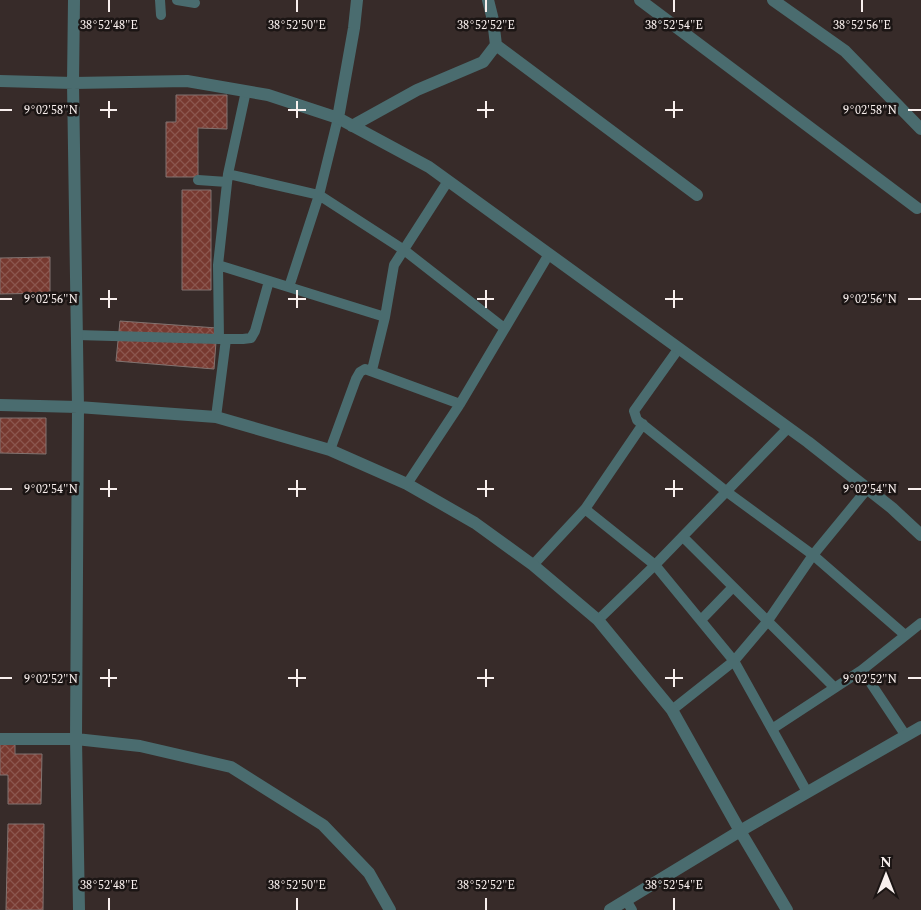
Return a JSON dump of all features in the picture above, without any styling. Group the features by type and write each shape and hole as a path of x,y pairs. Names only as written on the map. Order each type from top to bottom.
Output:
{"street":[{"path":"74,0 73,83 78,407 76,738 78,910"},
{"path":"338,118 357,0"},
{"path":"352,126 417,90 484,62 496,45 488,0"},
{"path":"640,0 917,208"},
{"path":"773,0 845,51 921,129"},
{"path":"496,45 697,195"},
{"path":"0,81 73,83 187,81 268,95 338,118 429,167 788,428 868,488 921,535"},
{"path":"0,405 78,407 216,417 330,450 407,484 475,522 533,565 598,620 672,710 787,910"},
{"path":"610,910 629,905 740,831 921,727"},
{"path":"0,739 76,738 140,746 232,766 323,825 369,873 390,910"}],"lane":[{"path":"160,0 161,14"},
{"path":"176,0 196,2 192,14"},
{"path":"216,417 222,339 218,265 228,178 246,91"},
{"path":"289,287 319,195 338,118"},
{"path":"198,180 228,178 319,195 404,250 504,328"},
{"path":"372,370 385,317 394,265 448,181"},
{"path":"407,484 460,404 549,254"},
{"path":"218,265 385,317"},
{"path":"77,334 222,339 251,338 255,332 269,281"},
{"path":"679,348 634,411 637,420 727,492 814,555 905,635"},
{"path":"330,450 356,379 360,372 365,369 460,404"},
{"path":"533,565 585,509 642,424"},
{"path":"598,620 683,537 788,428"},
{"path":"672,710 734,661 767,622 814,555 868,488"},
{"path":"585,509 655,565 734,661 807,792"},
{"path":"683,537 834,687"},
{"path":"701,620 733,587"},
{"path":"772,729 862,670 921,623"},
{"path":"862,670 906,736"}],"building":[{"path":"176,95 227,95 227,129 198,128 198,177 166,177 166,122 176,122"},
{"path":"182,190 211,190 211,290 182,290"},
{"path":"50,257 50,293 0,294 0,258"},
{"path":"120,321 217,328 214,369 116,361"},
{"path":"0,418 46,418 46,454 0,453"},
{"path":"0,744 15,744 15,754 42,754 41,804 8,804 8,775 0,775"},
{"path":"8,824 44,824 43,910 6,910"}]}
